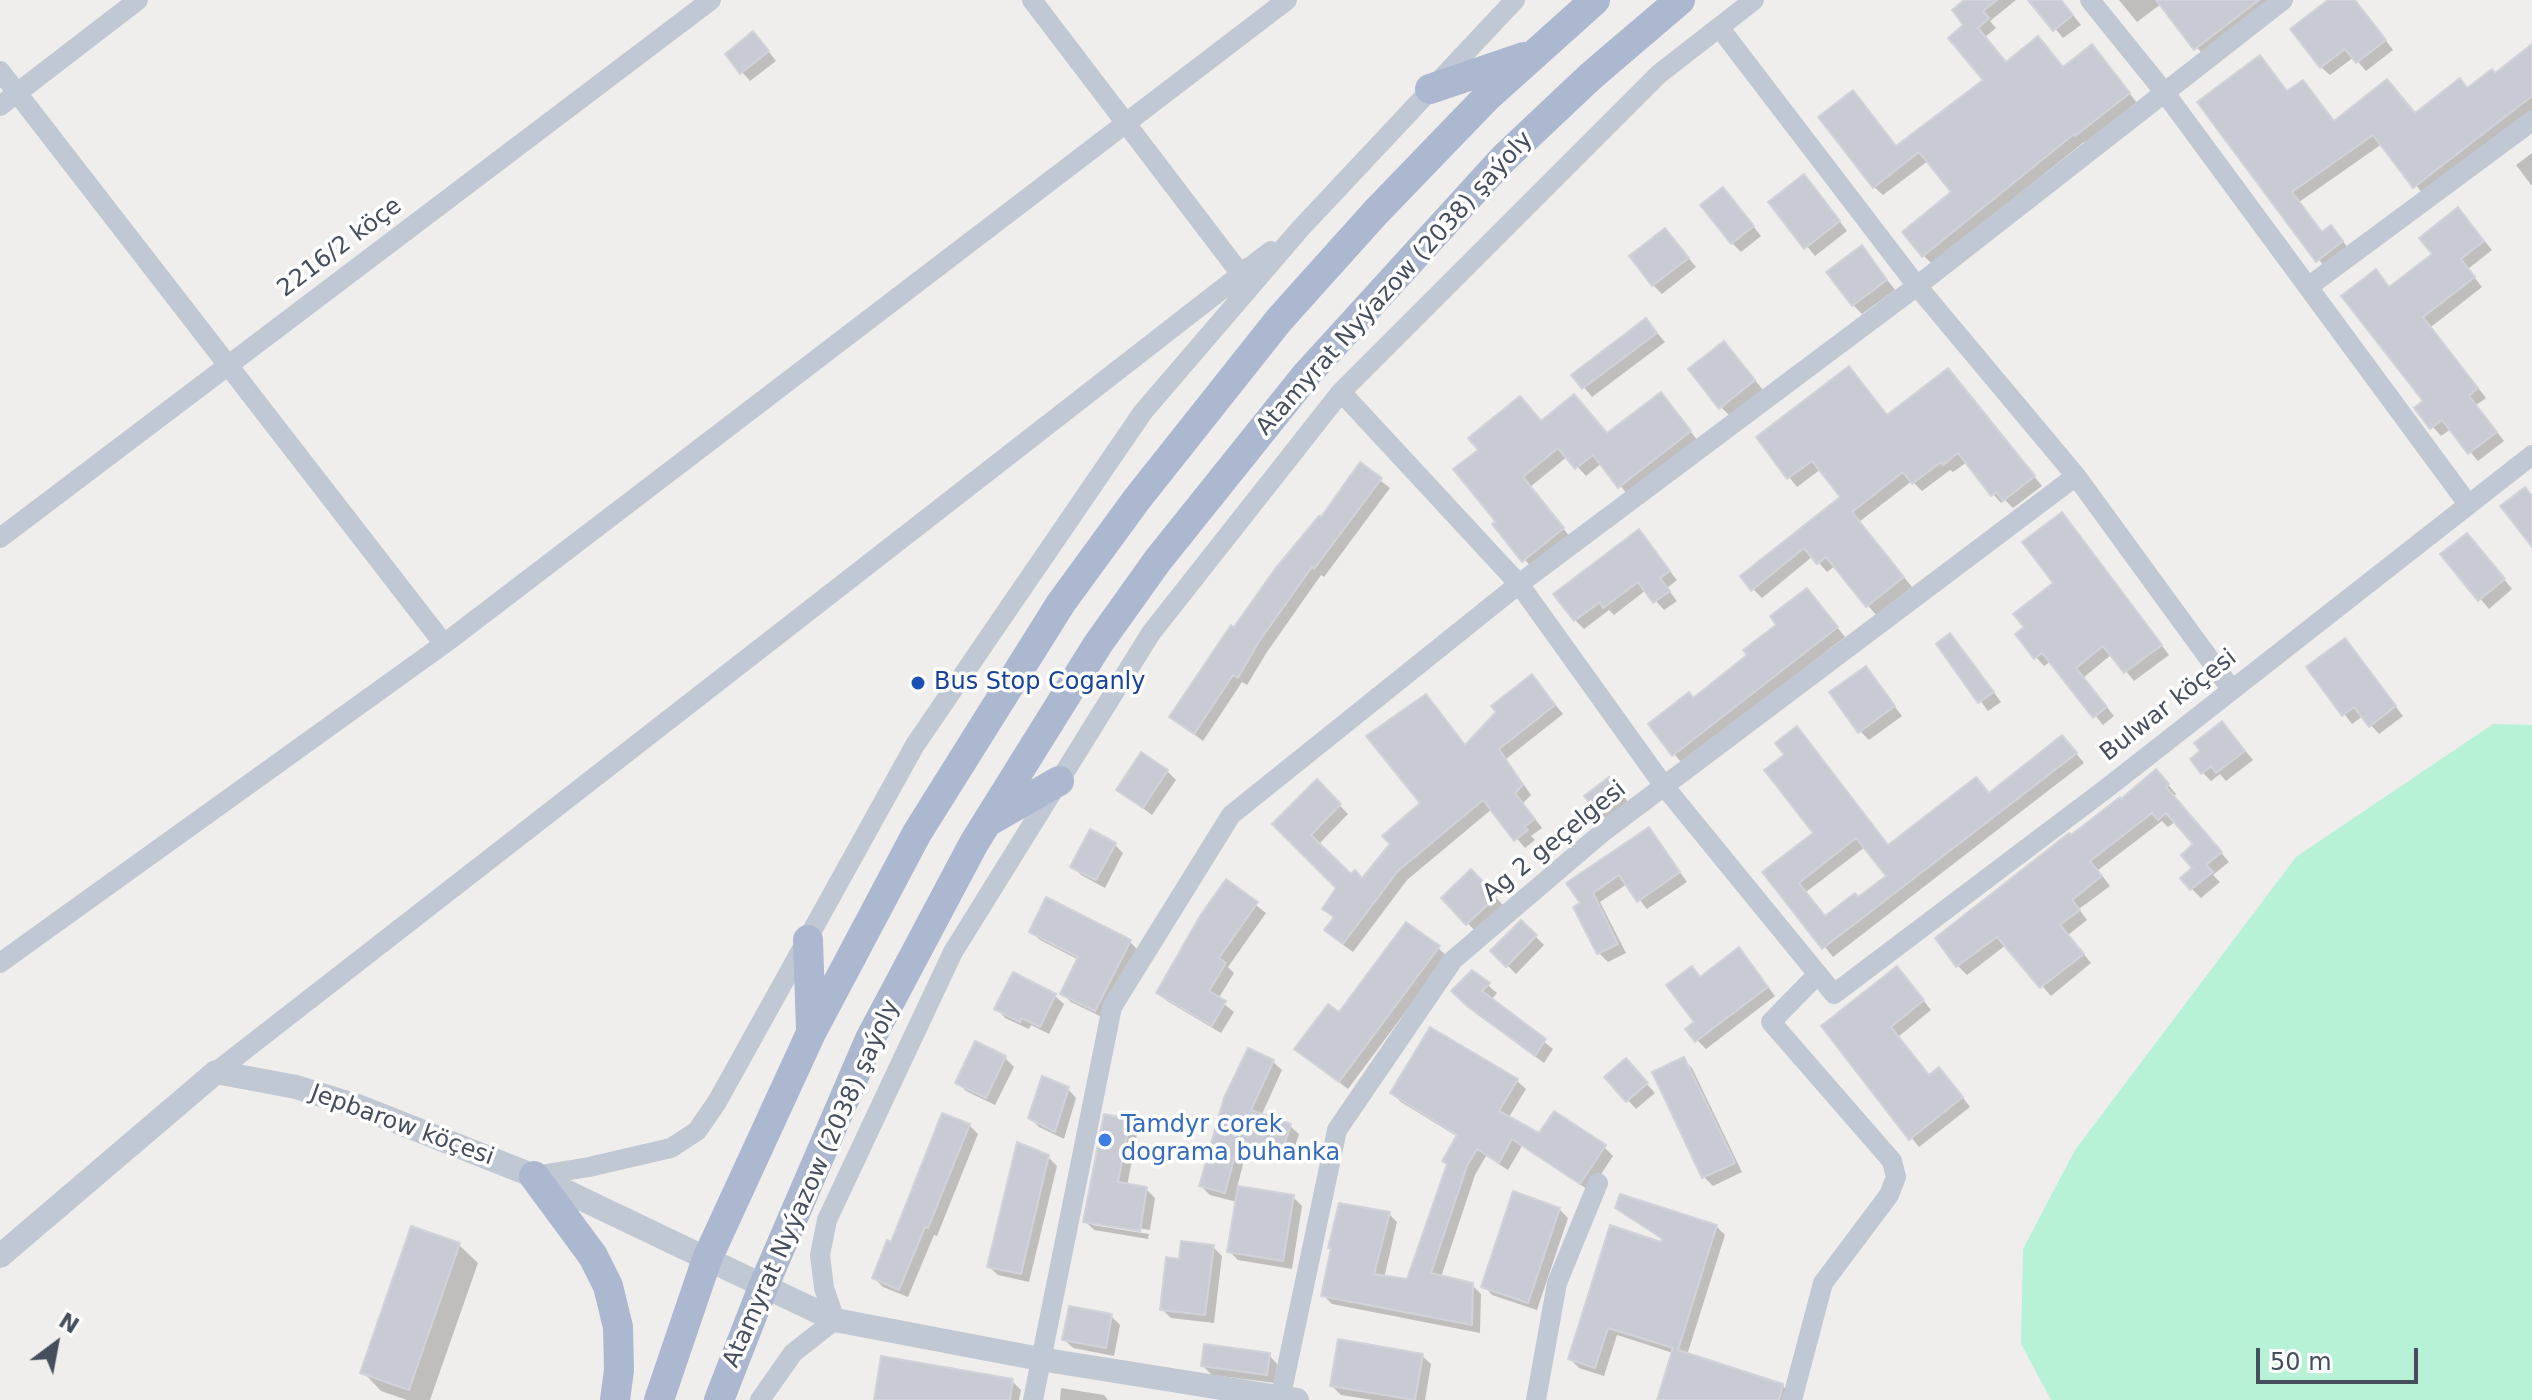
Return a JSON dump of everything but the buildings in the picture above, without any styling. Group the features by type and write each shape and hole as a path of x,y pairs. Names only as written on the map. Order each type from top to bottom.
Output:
{"main road":[{"path":"659,1400 707,1259 811,1033 917,833 1061,603 1137,499 1279,320 1487,97 1595,0"},
{"name":"Atamyrat Nyýazow (2038) şaýoly","path":"719,1400 764,1285 870,1039 986,823 1098,644 1158,560 1307,374 1503,159 1591,76 1680,0"},
{"path":"1430,89 1537,53"},
{"path":"986,823 1059,781"},
{"path":"808,940 811,1033"},
{"path":"534,1176 586,1244 608,1286 618,1327 619,1370 615,1400"}],"street":[{"path":"0,106 138,0"},
{"name":"2216/2 köçe","path":"0,538 711,0"},
{"path":"1032,0 1240,273"},
{"path":"0,963 444,644 1287,0"},
{"path":"534,1176 671,1148 697,1131 717,1102 915,745 1143,412 1295,235 1515,0"},
{"path":"760,1400 793,1353 835,1320 824,1288 820,1255 827,1220 953,952 1151,633 1341,392 1659,74 1754,0"},
{"path":"2090,0 2165,93 2468,504"},
{"path":"1033,1400 1112,1007 1231,815 1519,584 1917,286 2283,0"},
{"path":"1719,27 1917,286 2076,476 2232,690"},
{"path":"0,71 444,644"},
{"path":"2308,287 2532,121"},
{"path":"0,1256 216,1072 1240,273 1295,235"},
{"path":"1341,392 1519,584 1664,786 1818,974 1771,1022 1892,1161 1896,1177 1889,1195 1823,1283 1792,1400"},
{"name":"Bulwar köçesi","path":"1818,974 1834,994 2107,788 2532,455"},
{"name":"Ag 2 geçelgesi","path":"1286,1399 1337,1130 1453,960 1603,832 2076,476"},
{"name":"Jepbarow köçesi","path":"216,1072 296,1087 360,1107 534,1176 835,1320 1040,1359 1286,1399"},
{"path":"1536,1400 1557,1283 1598,1183"}],"green space":[{"path":"2493,724 2532,725 2532,1400 2051,1400 2021,1344 2023,1249 2075,1150 2296,857"}],"place":[{"name":"Bus Stop Coganly","path":"918,683"},
{"name":"Tamdyr corek dograma buhanka","path":"1105,1140"}]}
